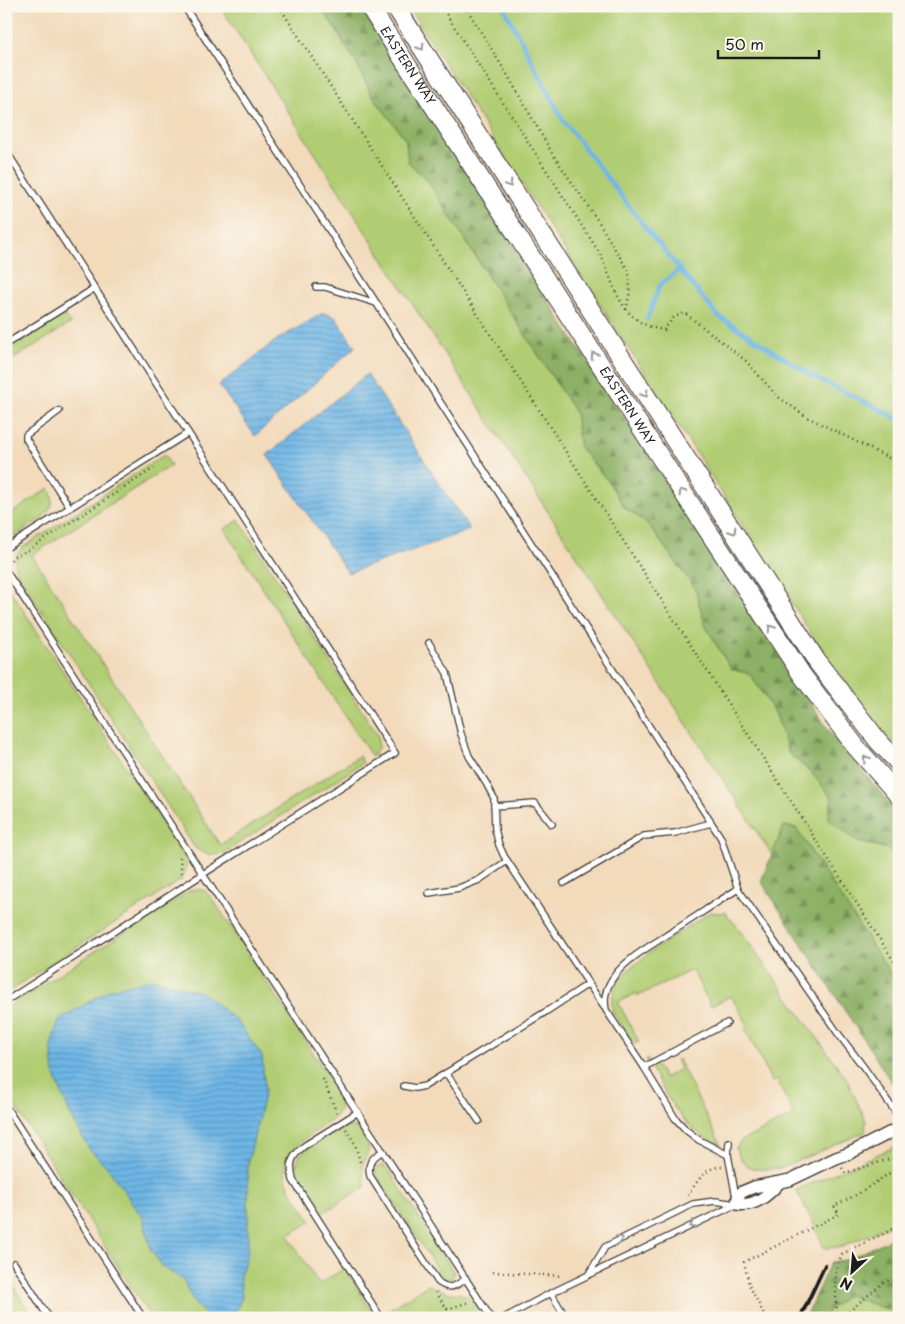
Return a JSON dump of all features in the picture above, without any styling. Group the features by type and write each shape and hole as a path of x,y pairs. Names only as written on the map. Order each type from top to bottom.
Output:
{"main road":[{"name":"EASTERN WAY","path":"370,6 750,576 879,742 899,763"},
{"name":"EASTERN WAY","path":"395,6 750,576 802,675 856,747 899,796"}],"street":[{"path":"736,1204 753,1204 785,1182 850,1153 899,1128"}],"lane":[{"path":"184,6 721,838 738,889 837,1032 899,1117"},
{"path":"6,151 395,753 6,1001"},
{"path":"316,287 325,287 377,304"},
{"path":"6,344 95,288"},
{"path":"59,411 26,435 26,439 70,508"},
{"path":"6,548 188,433"},
{"path":"6,571 491,1318"},
{"path":"429,643 447,673 461,734 469,756 494,798 495,829 499,845 507,861 644,1066 675,1118 699,1140 728,1155"},
{"path":"494,806 535,803 552,824"},
{"path":"564,883 644,836 675,833 711,823"},
{"path":"429,893 459,888 479,880 507,861"},
{"path":"606,1010 604,1001 606,991 611,980 620,969 639,954 738,889"},
{"path":"404,1086 415,1088 425,1086 588,984"},
{"path":"644,1066 728,1023"},
{"path":"446,1073 479,1121"},
{"path":"6,1107 142,1318"},
{"path":"358,1112 304,1146 296,1153 290,1169 293,1180 381,1318"},
{"path":"729,1142 728,1155 734,1180 736,1204"},
{"path":"383,1151 370,1162 370,1176 438,1282 444,1286 451,1287 466,1279"},
{"path":"589,1274 605,1247 693,1204 715,1201 736,1204"},
{"path":"504,1318 589,1274 736,1204"},
{"path":"14,1263 49,1318"},
{"path":"551,1293 566,1318"}],"path":[{"path":"279,6 899,969"},
{"path":"441,6 602,257 626,310 638,322 650,328 664,330 674,317 685,313 746,361 777,396 799,412 899,463"},
{"path":"465,6 552,153 598,221 629,272 630,292 626,310"},
{"path":"6,566 14,556 28,551 154,468"},
{"path":"180,853 182,876 187,884"},
{"path":"321,1072 336,1114 355,1144 359,1162"},
{"path":"843,1170 845,1173 899,1156"},
{"path":"766,1318 750,1285 744,1262 839,1214 834,1206 858,1194 899,1167"},
{"path":"837,1318 835,1277 842,1254 899,1226"},
{"path":"493,1272 565,1276"},
{"path":"840,1318 885,1281 899,1280"},
{"path":"435,1291 452,1318"}],"green space":[{"path":"220,6 314,6 326,14 357,64 372,95 406,140 408,162 428,181 575,412 580,448 608,481 625,508 647,523 695,588 705,625 731,669 750,674 776,714 789,754 811,772 832,798 858,842 886,848 899,861 899,987 796,828 784,826 772,855"},
{"path":"314,6 360,6 572,338 829,731 889,803 899,812 899,861 886,848 858,842 828,819 832,798 811,772 789,754 776,714 750,674 731,669 705,625 695,588 647,523 625,508 608,481 580,448 575,412 428,181 408,162 406,140 372,95 357,64 326,14"},
{"path":"408,6 899,6 899,750 817,643"},
{"path":"61,316 65,316 71,323 6,364 6,352"},
{"path":"164,455 171,465 32,555 220,845 359,756 363,763 224,853 209,854 195,848 15,567 16,558 22,548"},
{"path":"49,488 52,501 49,511 36,522 6,541 6,517"},
{"path":"239,520 378,736 378,748 372,757 224,529"},
{"path":"6,584 186,859 187,866 178,882 6,993"},
{"path":"784,826 796,828 899,987 899,1090 890,1080 761,881"},
{"path":"191,890 205,891 214,901 339,1093 339,1110 333,1119 306,1138 291,1154 286,1163 285,1173 288,1184 311,1221 288,1236 319,1284 345,1268 375,1318 151,1318 6,1092 6,1008"},
{"path":"710,912 726,912 846,1078 866,1121 865,1132 784,1167 761,1169 748,1166 743,1162 736,1148 741,1141 794,1115 777,1080 772,1082 745,1028 748,1025 731,996 711,1006 692,970 638,996 637,993 618,1002 639,1042 634,1044 612,1011 614,990 618,981 649,953"},
{"path":"646,1059 659,1069 664,1078 680,1069 676,1060 678,1059 721,1145 695,1130 685,1121 668,1098"},
{"path":"344,1126 350,1126 363,1132 368,1140 368,1151 363,1164 365,1187 320,1215 296,1170 297,1162 304,1151"},
{"path":"899,1145 899,1221 842,1247 824,1248 796,1190"},
{"path":"380,1166 388,1169 453,1271 454,1274 451,1279 442,1277 376,1174 376,1169"},
{"path":"899,1235 899,1318 805,1318 831,1262 847,1260"},
{"path":"899,1235 899,1280 897,1282 899,1283 899,1313 848,1295 828,1310 826,1318 805,1318 831,1262 847,1260"},
{"path":"6,1275 29,1311 19,1318 9,1318 6,1314"},
{"path":"428,1285 449,1293 468,1296 478,1312 477,1318 387,1318 383,1313"}],"water":[{"path":"323,313 335,317 355,347 255,436 219,385 275,341"},
{"path":"367,374 470,530 348,573 267,455"},
{"path":"153,979 203,993 237,1021 262,1056 265,1091 248,1163 248,1252 240,1276 242,1298 232,1318 209,1318 194,1303 184,1281 163,1267 151,1250 143,1218 107,1167 89,1149 70,1114 54,1073 51,1045 59,1020 110,989"}],"waterway":[{"path":"503,6 563,120 645,227 717,315 814,377 899,419"},
{"path":"647,319 660,285 680,269"}],"railway":[{"path":"800,1318 825,1265"}]}
